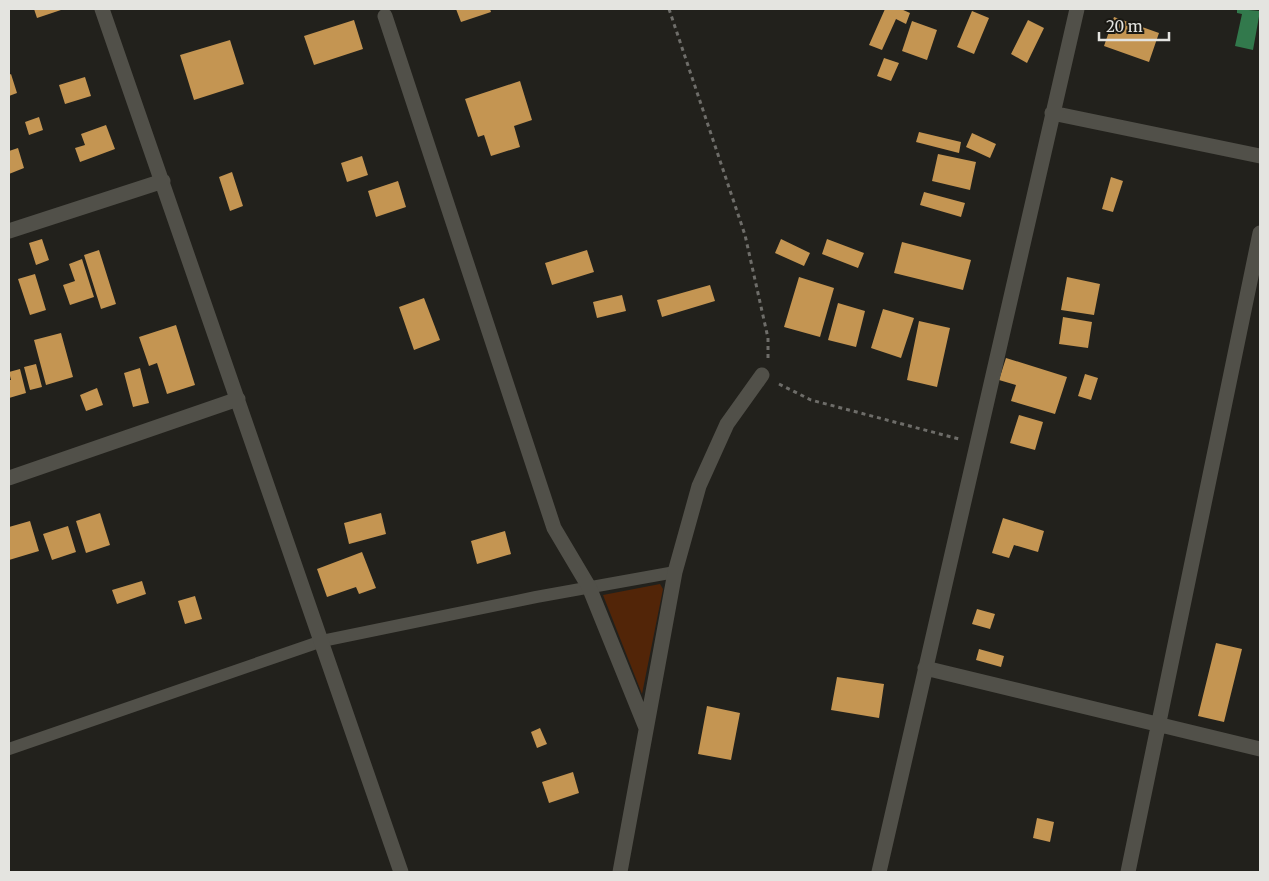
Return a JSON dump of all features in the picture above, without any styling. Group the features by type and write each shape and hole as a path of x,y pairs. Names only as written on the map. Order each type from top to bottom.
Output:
{"street":[{"path":"102,9 401,872"},
{"path":"879,872 1076,9"},
{"path":"385,16 554,528 589,587 646,728"},
{"path":"1052,113 1260,156"},
{"path":"9,230 163,182"},
{"path":"1128,872 1260,233"},
{"path":"620,872 675,572 699,486 727,424 762,375"},
{"path":"9,478 238,399"},
{"path":"925,668 1158,726 1260,749"}],"lane":[{"path":"9,749 322,641 589,587 675,572"}],"path":[{"path":"669,9 746,235 768,338 768,359 762,375 811,400 976,444"}],"shaded area":[{"path":"1237,9 1260,11 1253,50 1235,46 1242,14 1237,13"},
{"path":"660,584 663,589 642,694 603,595"}],"building":[{"path":"34,9 60,9 61,10 37,18"},
{"path":"456,9 490,9 491,12 461,22"},
{"path":"885,9 901,9 910,13 906,24 896,19 882,50 869,45"},
{"path":"972,11 989,18 974,54 957,47"},
{"path":"1114,17 1159,33 1149,62 1104,46"},
{"path":"354,20 363,49 314,65 304,36"},
{"path":"1028,20 1044,28 1027,63 1011,54"},
{"path":"912,21 937,30 927,60 902,51"},
{"path":"230,40 244,84 194,100 180,55"},
{"path":"884,58 899,63 891,81 877,76"},
{"path":"11,74 17,93 9,96 9,75"},
{"path":"85,77 91,96 65,104 59,85"},
{"path":"520,81 532,120 514,126 520,147 491,156 484,135 478,137 465,99"},
{"path":"39,117 43,130 29,135 25,122"},
{"path":"106,125 115,149 80,162 75,148 85,145 81,134"},
{"path":"919,132 961,142 959,153 916,142"},
{"path":"972,133 996,144 990,158 966,147"},
{"path":"18,148 24,168 9,174 9,151"},
{"path":"938,154 976,162 970,190 932,181"},
{"path":"362,156 368,175 347,182 341,163"},
{"path":"232,172 243,206 230,211 219,177"},
{"path":"1111,177 1123,181 1113,212 1102,209"},
{"path":"398,181 406,207 376,217 368,191"},
{"path":"924,192 965,203 961,217 920,205"},
{"path":"42,239 49,260 36,265 29,243"},
{"path":"781,239 810,253 804,266 775,253"},
{"path":"827,239 864,253 858,268 822,254"},
{"path":"902,242 971,260 963,290 894,273"},
{"path":"99,250 116,304 101,309 84,255"},
{"path":"587,250 594,272 552,285 545,263"},
{"path":"82,259 94,297 70,305 63,285 75,281 69,264"},
{"path":"35,274 46,310 30,315 18,279"},
{"path":"799,277 834,288 820,337 784,327"},
{"path":"1067,277 1100,284 1094,315 1061,310"},
{"path":"710,285 715,301 662,317 657,300"},
{"path":"622,295 626,311 597,318 593,302"},
{"path":"424,298 440,340 414,350 399,307"},
{"path":"838,303 865,311 856,347 828,340"},
{"path":"883,309 914,318 901,358 871,348"},
{"path":"1063,317 1092,322 1088,348 1059,344"},
{"path":"919,321 950,328 937,387 907,380"},
{"path":"176,325 195,385 167,394 157,363 149,366 139,337"},
{"path":"61,333 73,377 46,385 34,340"},
{"path":"1006,358 1067,377 1055,414 1011,401 1016,385 999,380"},
{"path":"36,364 42,387 30,390 24,367"},
{"path":"140,368 149,403 133,407 124,373"},
{"path":"20,369 26,393 9,398 9,380 11,380 9,372"},
{"path":"1085,374 1098,378 1091,400 1078,396"},
{"path":"97,388 103,405 86,411 80,395"},
{"path":"1019,415 1043,422 1035,450 1010,443"},
{"path":"100,513 110,545 86,553 76,521"},
{"path":"381,513 386,534 349,544 344,523"},
{"path":"1003,518 1044,531 1038,552 1014,545 1009,558 992,553"},
{"path":"30,521 39,551 9,560 9,527"},
{"path":"68,526 76,552 52,560 43,534"},
{"path":"505,531 511,554 477,564 471,541"},
{"path":"362,552 376,588 359,594 356,587 327,597 317,569"},
{"path":"142,581 146,594 117,604 112,590"},
{"path":"195,596 202,619 185,624 178,601"},
{"path":"977,609 995,614 990,629 972,624"},
{"path":"1216,643 1242,649 1224,722 1198,716"},
{"path":"979,649 1004,656 1001,667 976,660"},
{"path":"837,677 884,684 879,718 831,710"},
{"path":"707,706 740,713 731,760 698,754"},
{"path":"540,728 547,744 537,748 531,732"},
{"path":"573,772 579,793 549,803 542,782"},
{"path":"1037,818 1054,822 1050,842 1033,838"}]}
